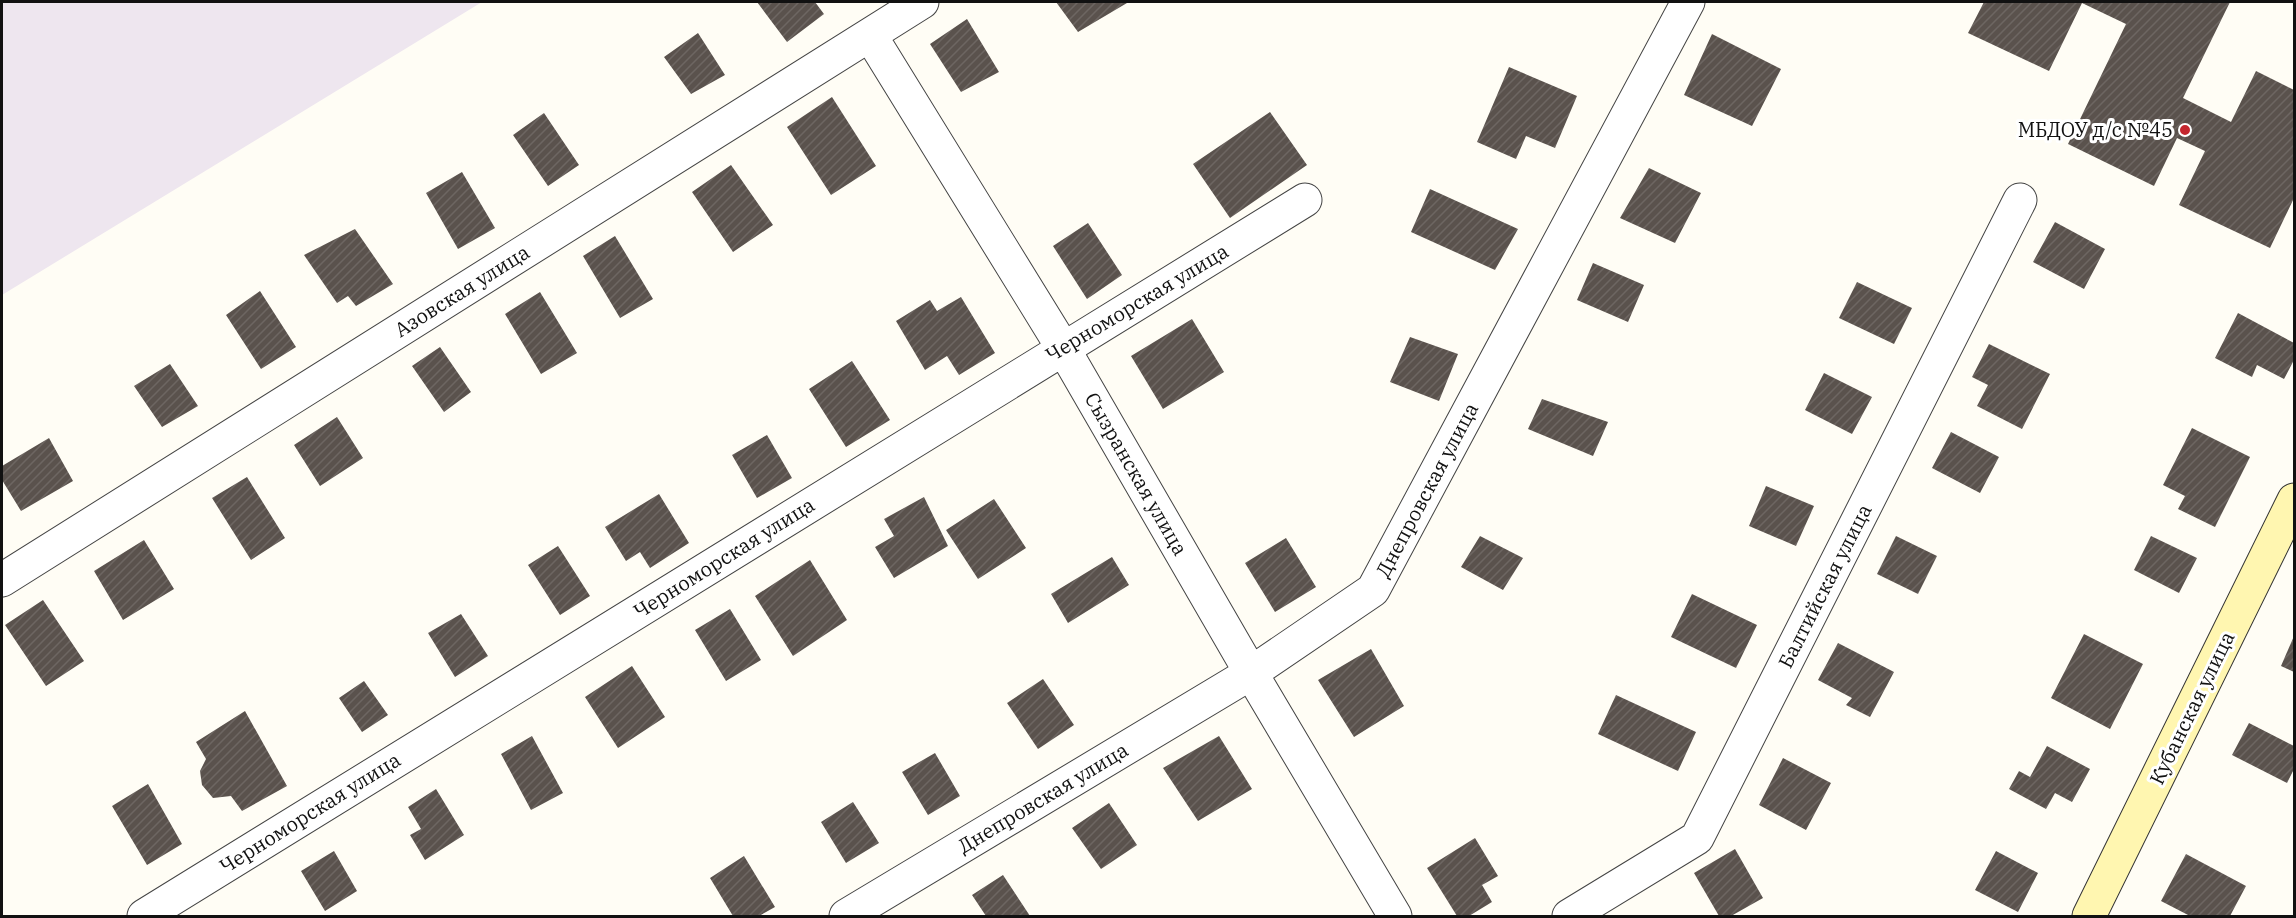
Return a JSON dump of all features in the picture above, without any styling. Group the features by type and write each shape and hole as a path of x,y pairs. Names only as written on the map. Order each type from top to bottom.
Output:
{"street":[{"name":"Азовская улица","path":"2,580 922,2"},
{"name":"Днепровская улица","path":"846,916 1251,673 1373,590 1688,2"},
{"name":"Сызранская улица","path":"870,35 1064,348 1251,673 1395,916"},
{"name":"Черноморская улица","path":"144,916 1305,200"},
{"name":"Балтийская улица","path":"1569,916 1697,838 2020,200"},
{"name":"Кубанская улица","path":"2089,916 2295,500"}],"shaded area":[{"path":"2,2 482,2 2,295"}],"building":[{"path":"757,2 815,2 824,14 787,42"},
{"path":"1056,2 1125,2 1127,3 1078,32"},
{"name":"МБДОУ д/с №45","path":"1984,2 2230,2 2183,98 2231,122 2256,71 2294,90 2294,198 2270,248 2179,205 2205,151 2177,138 2154,186 2068,144 2126,24 2082,3 2049,71 1968,33"},
{"path":"967,19 999,72 961,92 930,44"},
{"path":"698,33 725,75 691,94 664,57"},
{"path":"1712,34 1781,69 1752,126 1684,95"},
{"path":"1509,67 1577,96 1555,148 1526,136 1516,159 1477,142"},
{"path":"832,97 876,166 831,195 787,127"},
{"path":"1270,112 1307,165 1230,218 1193,164"},
{"path":"544,113 579,165 548,186 513,135"},
{"path":"731,165 773,225 733,252 692,192"},
{"path":"1649,168 1701,193 1675,243 1620,218"},
{"path":"462,172 495,228 458,249 426,193"},
{"path":"1430,189 1518,229 1495,270 1411,232"},
{"path":"2055,222 2105,249 2084,289 2033,262"},
{"path":"1088,223 1122,275 1087,299 1053,246"},
{"path":"355,229 393,284 356,306 348,296 337,303 304,255"},
{"path":"615,236 653,299 620,318 583,256"},
{"path":"1593,263 1644,285 1628,322 1577,300"},
{"path":"1857,282 1912,308 1894,344 1839,318"},
{"path":"260,291 296,347 261,369 226,315"},
{"path":"540,292 577,353 541,374 505,314"},
{"path":"961,297 995,353 959,375 947,356 925,370 896,321 930,300 937,311"},
{"path":"2238,313 2294,343 2294,360 2284,379 2257,365 2252,377 2215,358"},
{"path":"1192,319 1224,372 1163,409 1131,356"},
{"path":"1410,337 1458,354 1439,401 1390,382"},
{"path":"1989,344 2050,374 2022,429 1977,406 1988,385 1972,377"},
{"path":"440,347 471,392 444,412 412,366"},
{"path":"852,361 890,420 846,447 809,389"},
{"path":"170,364 198,406 162,427 134,386"},
{"path":"1824,373 1872,397 1852,434 1805,410"},
{"path":"1542,399 1608,422 1593,456 1528,429"},
{"path":"337,417 363,458 320,486 294,445"},
{"path":"2192,428 2250,457 2215,527 2178,509 2185,496 2163,485"},
{"path":"1951,432 1999,457 1980,493 1932,468"},
{"path":"767,435 792,478 757,498 732,455"},
{"path":"49,438 73,481 21,511 2,480 2,466"},
{"path":"247,477 285,538 251,560 212,498"},
{"path":"1766,486 1814,506 1796,546 1749,526"},
{"path":"659,494 689,543 650,568 640,552 626,561 605,527"},
{"path":"924,497 948,546 894,578 875,547 894,536 884,519"},
{"path":"994,499 1026,548 978,579 946,530"},
{"path":"1480,536 1523,558 1503,590 1461,567"},
{"path":"1896,536 1937,556 1918,594 1877,574"},
{"path":"2151,536 2197,558 2179,593 2134,570"},
{"path":"1286,538 1316,587 1275,612 1245,563"},
{"path":"144,540 174,589 123,620 94,571"},
{"path":"558,546 590,596 560,615 528,565"},
{"path":"1112,557 1129,585 1068,623 1051,594"},
{"path":"810,560 847,620 793,656 755,596"},
{"path":"1692,594 1757,625 1736,668 1671,637"},
{"path":"43,600 84,661 46,686 5,625"},
{"path":"730,609 761,660 726,681 695,630"},
{"path":"461,614 488,656 455,677 428,633"},
{"path":"2084,634 2143,664 2110,729 2051,698"},
{"path":"2294,636 2294,672 2281,666"},
{"path":"1838,643 1894,672 1870,717 1846,705 1852,698 1818,680"},
{"path":"1371,649 1404,706 1354,737 1318,680"},
{"path":"632,666 665,717 618,748 585,697"},
{"path":"1043,679 1074,725 1038,749 1007,703"},
{"path":"364,681 388,715 362,732 339,698"},
{"path":"1616,695 1696,732 1678,771 1598,734"},
{"path":"245,711 287,786 242,811 231,796 213,798 202,785 200,771 206,759 196,742"},
{"path":"2249,723 2294,746 2294,769 2287,783 2232,755"},
{"path":"532,736 563,793 531,810 501,754"},
{"path":"1219,736 1252,789 1198,821 1163,768"},
{"path":"2047,746 2090,769 2072,802 2055,793 2046,809 2009,789 2019,771 2030,777"},
{"path":"935,753 960,796 928,815 902,772"},
{"path":"1783,758 1831,783 1806,830 1759,805"},
{"path":"148,784 182,844 147,865 112,806"},
{"path":"436,789 464,835 425,860 410,835 421,829 408,807"},
{"path":"853,802 879,843 846,863 821,822"},
{"path":"1109,803 1137,845 1101,869 1072,828"},
{"path":"1475,838 1498,876 1482,885 1492,902 1469,916 1457,916 1427,868"},
{"path":"1735,849 1763,898 1731,916 1719,916 1694,873"},
{"path":"334,851 357,891 325,911 301,871"},
{"path":"1996,851 2038,873 2018,912 1975,890"},
{"path":"2186,854 2246,886 2230,916 2190,916 2161,901"},
{"path":"744,856 775,907 759,916 733,916 710,878"},
{"path":"1003,875 1030,916 986,916 972,895"}],"place":[{"name":"МБДОУ д/с №45","path":"2185,130"}]}
